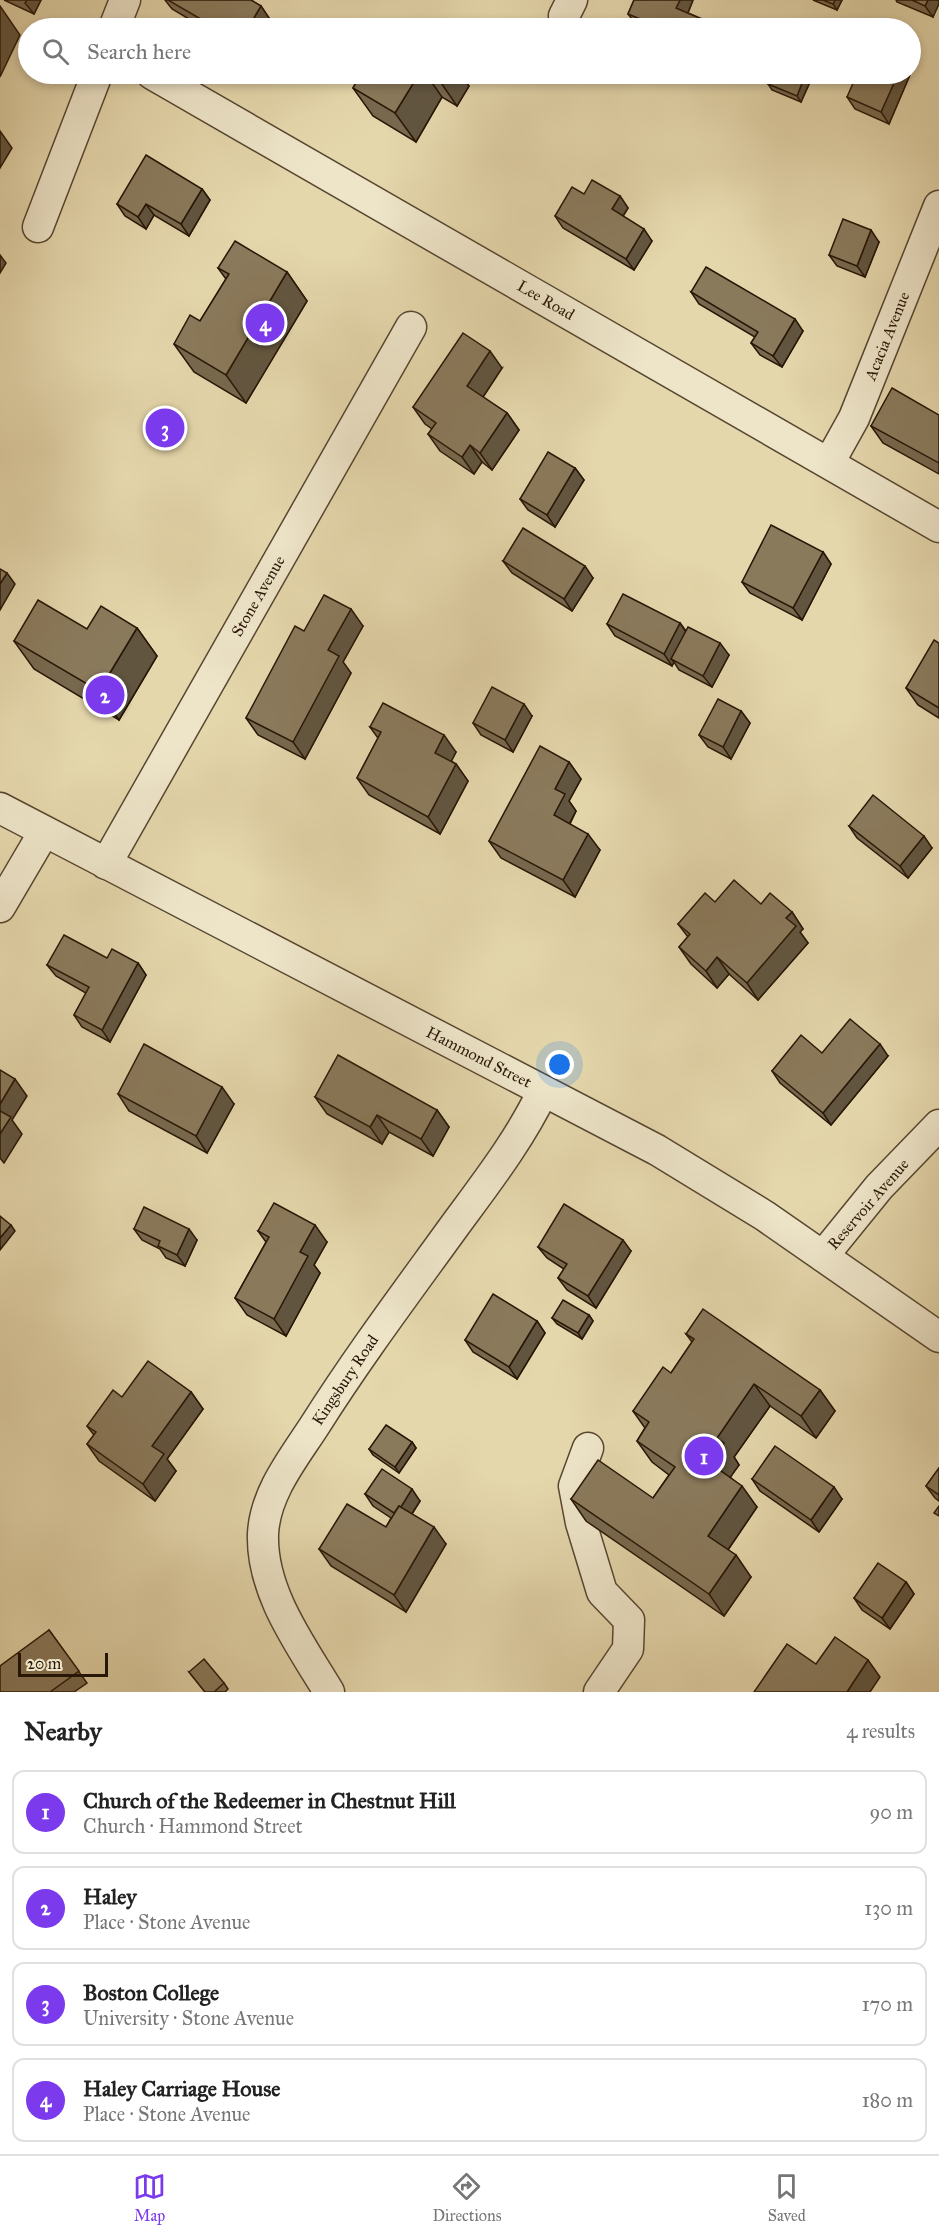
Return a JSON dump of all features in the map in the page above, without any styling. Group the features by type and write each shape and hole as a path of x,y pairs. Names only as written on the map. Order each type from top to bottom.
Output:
{"street":[{"path":"118,18 125,0"},
{"path":"38,227 93,84"},
{"name":"Lee Road","path":"169,84 939,527"},
{"name":"Acacia Avenue","path":"829,464 854,418 939,206"},
{"name":"Stone Avenue","path":"105,864 411,327"},
{"name":"Hammond Street","path":"0,808 657,1150 730,1193 939,1337"},
{"path":"0,907 44,832"},
{"name":"Kingsbury Road","path":"328,1692 277,1600 266,1566 263,1536 266,1511 277,1484 349,1371 514,1144 543,1091"},
{"name":"Reservoir Avenue","path":"823,1256 879,1187 939,1125"},
{"path":"588,1448 574,1486 581,1522 602,1592 629,1620 628,1649 599,1692"}],"building":[{"path":"168,0 251,0 261,6 254,18 199,18"},
{"path":"634,0 680,0 676,8 699,18 638,18 628,14"},
{"path":"823,0 835,0 833,4"},
{"path":"912,0 928,0 925,6"},
{"path":"355,84 413,84 395,113 353,88"},
{"path":"768,84 802,84 797,96"},
{"path":"853,84 894,84 881,112 847,97"},
{"path":"146,155 202,189 181,224 146,204 138,217 117,204"},
{"path":"592,180 620,196 612,209 644,229 626,259 555,216 572,187 584,194"},
{"path":"843,219 871,230 857,266 829,255"},
{"path":"235,241 287,272 226,375 174,344 190,315 200,321 229,274 218,268"},
{"path":"706,267 795,319 773,356 751,343 758,332 691,292"},
{"path":"463,333 490,351 467,386 507,413 480,453 470,445 462,457 428,434 436,423 413,407"},
{"path":"892,388 939,415 939,463 871,426"},
{"path":"548,452 575,468 547,515 520,499"},
{"path":"771,525 823,552 793,608 742,582"},
{"path":"523,528 585,566 564,599 503,561"},
{"path":"0,569 7,573 0,584"},
{"path":"623,594 680,623 664,654 607,624"},
{"path":"324,595 351,609 328,650 339,656 293,742 246,718 295,626 304,631"},
{"path":"38,600 87,629 101,606 137,628 99,691 14,641"},
{"path":"688,627 720,643 703,676 671,659"},
{"path":"934,640 939,643 939,708 906,688"},
{"path":"492,687 524,704 505,740 473,723"},
{"path":"718,699 741,711 723,747 699,735"},
{"path":"383,703 444,735 435,753 456,764 428,817 357,778 381,732 370,727"},
{"path":"540,746 569,762 555,789 565,794 554,815 588,834 563,880 489,841"},
{"path":"873,795 924,836 900,866 849,826"},
{"path":"734,880 761,904 770,893 792,912 786,918 796,926 747,983 717,957 706,971 679,947 690,934 678,924 705,893 715,902"},
{"path":"64,935 107,958 112,949 138,963 102,1030 74,1015 89,987 47,965"},
{"path":"850,1019 880,1044 823,1113 772,1071 801,1035 822,1053"},
{"path":"144,1044 222,1087 196,1136 118,1094"},
{"path":"338,1055 437,1110 421,1139 377,1115 370,1127 315,1097"},
{"path":"0,1070 15,1079 0,1104"},
{"path":"0,1111 11,1117 0,1134"},
{"path":"274,1203 315,1225 300,1252 308,1256 274,1319 235,1298 269,1237 258,1231"},
{"path":"564,1204 623,1240 588,1296 558,1278 567,1264 538,1247"},
{"path":"144,1207 189,1229 177,1255 158,1246 160,1241 134,1229"},
{"path":"0,1216 11,1225 0,1238"},
{"path":"493,1294 537,1321 509,1367 465,1340"},
{"path":"563,1300 589,1315 578,1333 552,1318"},
{"path":"703,1309 820,1390 801,1416 754,1384 717,1438 724,1443 710,1463 742,1486 708,1536 736,1555 709,1594 571,1499 598,1460 653,1498 675,1467 637,1441 649,1422 633,1411 663,1367 671,1373 694,1339 686,1334"},
{"path":"148,1361 191,1392 152,1446 164,1454 143,1484 87,1444 96,1432 87,1426 113,1390 122,1397"},
{"path":"386,1425 412,1442 395,1467 369,1449"},
{"path":"775,1446 834,1487 811,1520 752,1479"},
{"path":"939,1468 939,1495 926,1486"},
{"path":"382,1469 412,1489 401,1507 399,1506 394,1513 365,1494"},
{"path":"347,1504 386,1527 399,1506 434,1527 394,1595 319,1549"},
{"path":"939,1506 939,1516 934,1513"},
{"path":"878,1563 906,1582 882,1618 854,1598"},
{"path":"49,1630 79,1671 50,1692 0,1692 0,1666"},
{"path":"835,1637 868,1660 847,1692 754,1692 787,1644 816,1664"},
{"path":"204,1659 224,1683 214,1692 205,1692 189,1672"}],"place":[{"name":"Haley Carriage House","path":"265,323"},
{"name":"Boston College","path":"165,428"},
{"name":"Haley","path":"105,695"},
{"name":"Church of the Redeemer in Chestnut Hill","path":"704,1456"}]}
